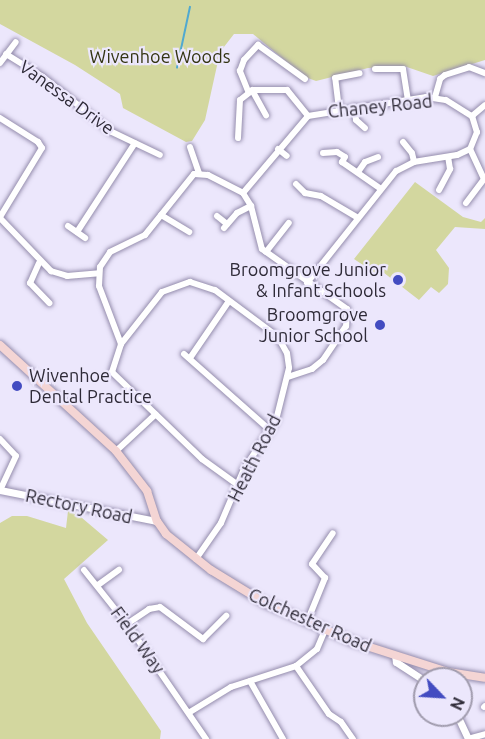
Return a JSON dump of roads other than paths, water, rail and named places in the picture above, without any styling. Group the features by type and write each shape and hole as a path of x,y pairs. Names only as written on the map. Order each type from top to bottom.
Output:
{"main road":[{"path":"0,345 116,451 147,491 157,521"},
{"name":"Colchester Road","path":"157,521 196,559 245,592 307,622 448,672 485,678"}],"street":[{"path":"0,63 16,42"},
{"path":"266,115 240,71 244,60 258,45 305,79"},
{"name":"Vanessa Drive","path":"6,54 43,77 112,132 160,155"},
{"path":"435,97 440,79 445,75 468,67 485,74"},
{"path":"375,69 403,69 408,99"},
{"path":"339,109 334,78 360,73"},
{"path":"250,91 287,90 308,116"},
{"path":"238,138 238,107 250,91"},
{"name":"Chaney Road","path":"243,193 308,116 339,109 435,97 472,116"},
{"path":"466,203 484,180 470,149 477,132 472,116 485,105"},
{"path":"354,107 356,120 365,128"},
{"path":"0,118 39,142 42,148 0,217 39,262 60,275 99,273"},
{"path":"403,142 412,153 414,162"},
{"path":"77,232 135,143"},
{"path":"190,147 199,173 243,193 251,206 256,240 266,252 307,283 345,306 347,322 319,364 305,373 287,377"},
{"path":"278,149 287,156"},
{"path":"307,283 396,171 414,162 448,157 470,149"},
{"path":"323,153 337,152 345,157 342,162 381,189"},
{"path":"358,172 365,162 378,157"},
{"path":"439,190 450,169 448,157"},
{"path":"121,344 102,296 99,273 107,256 118,246 142,237 188,179 199,173"},
{"path":"296,184 305,193 321,196 358,218"},
{"path":"217,216 226,226 237,213 251,206"},
{"path":"160,215 189,232"},
{"path":"266,252 289,223"},
{"path":"68,226 85,238"},
{"path":"39,262 30,283 45,302"},
{"name":"Heath Road","path":"156,414 112,372 121,344 159,295 175,285 197,282 229,301 280,340 289,358 278,416 238,485 220,523 196,559"},
{"path":"229,301 187,356 270,430"},
{"path":"116,451 156,414 212,468 238,485"},
{"path":"0,439 16,456 0,490"},
{"name":"Rectory Road","path":"0,490 157,521"},
{"path":"307,622 325,578 312,564 333,533"},
{"name":"Field Way","path":"84,570 127,624 190,712 206,739"},
{"path":"98,585 119,570"},
{"path":"127,624 149,609 160,607 203,639 226,616"},
{"path":"190,712 231,687 296,666 317,649 325,630"},
{"path":"395,655 396,662 413,673"},
{"path":"296,666 329,714 341,722 353,739"},
{"path":"250,681 283,739"},
{"path":"468,739 485,734"}],"waterway":[{"path":"177,68 190,7"}],"place":[{"name":"Broomgrove Junior & Infant Schools","path":"398,280"},
{"name":"Broomgrove Junior School","path":"380,325"},
{"name":"Wivenhoe Dental Practice","path":"17,386"}],"park label":[{"name":"Wivenhoe Woods","path":"160,56"}]}
